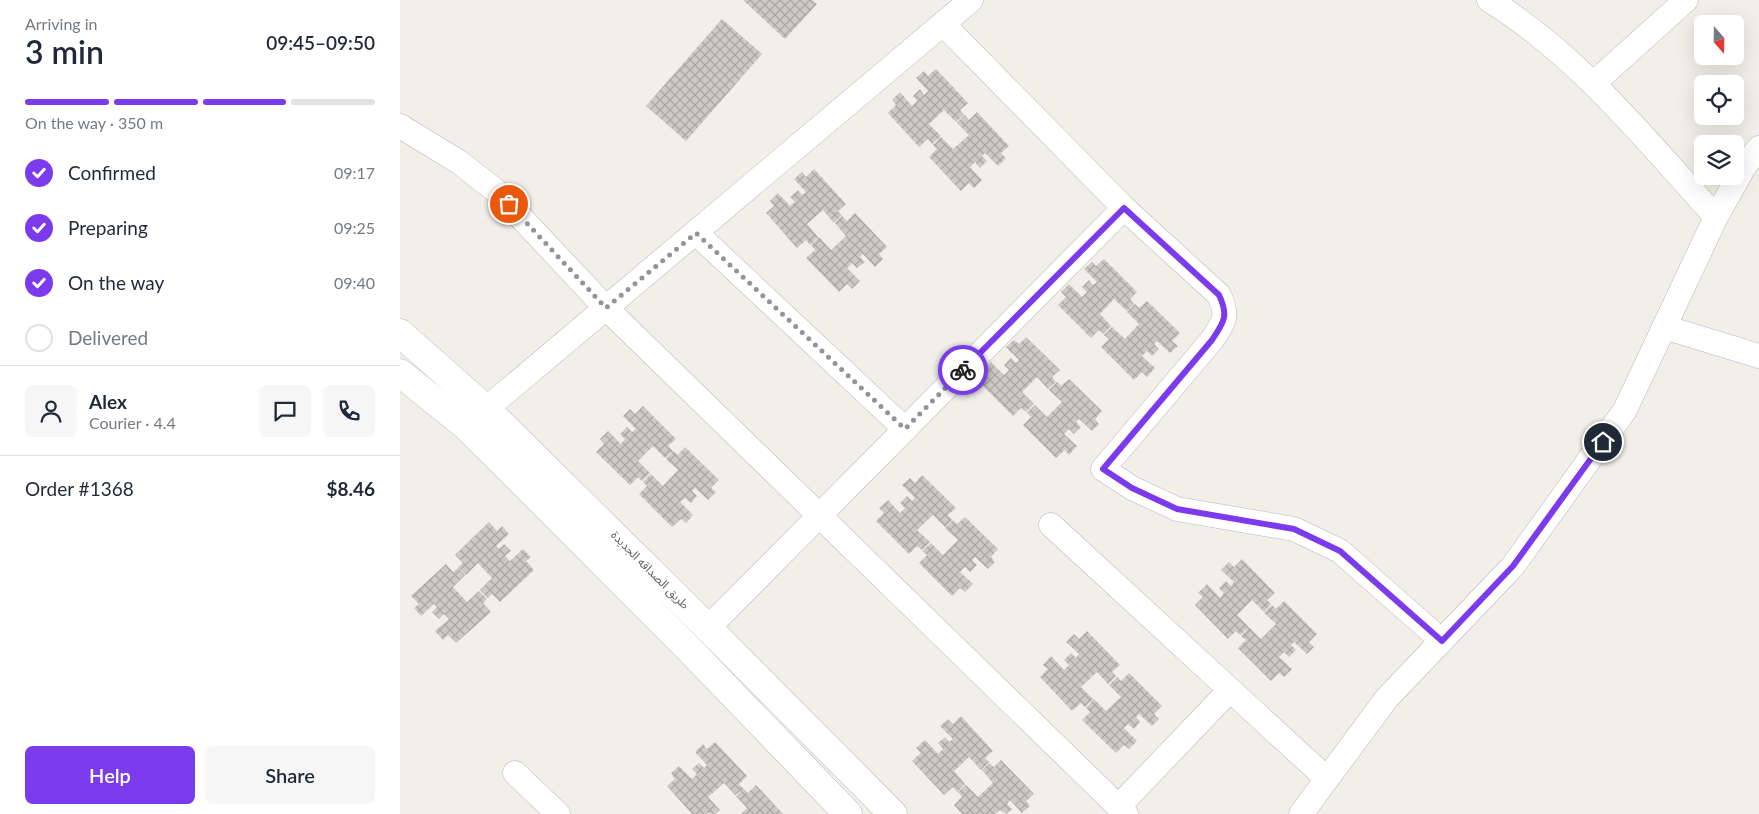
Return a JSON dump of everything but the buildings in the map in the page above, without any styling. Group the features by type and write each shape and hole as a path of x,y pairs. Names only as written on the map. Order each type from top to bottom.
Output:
{"street":[{"path":"466,426 971,0"},
{"path":"1489,0 1512,14 1594,83 1716,217"},
{"path":"1594,83 1686,0"},
{"path":"943,24 1124,208 1219,295 1225,308 1224,323 1212,340 1103,469 1132,488 1177,509 1294,529 1340,551 1442,641"},
{"path":"400,126 459,162 496,191 606,308 1122,810 1230,690"},
{"path":"1301,814 1387,698 1513,566 1626,410 1716,217 1744,167 1759,148"},
{"path":"708,628 1124,208"},
{"path":"696,233 905,429"},
{"path":"1664,327 1759,356"},
{"name":"طريق الصداقه الجديدة","path":"400,333 486,409 893,814"},
{"path":"400,372 466,426 688,648 848,814"},
{"path":"1051,525 1327,780"},
{"path":"515,773 558,814"}],"way so far":[{"path":"509,204 606,308 696,233 905,429 963,370"}],"route":[{"path":"963,370 1124,208 1219,295 1225,308 1224,323 1212,340 1103,469 1132,488 1177,509 1294,529 1340,551 1442,641 1513,566 1603,442"}]}
